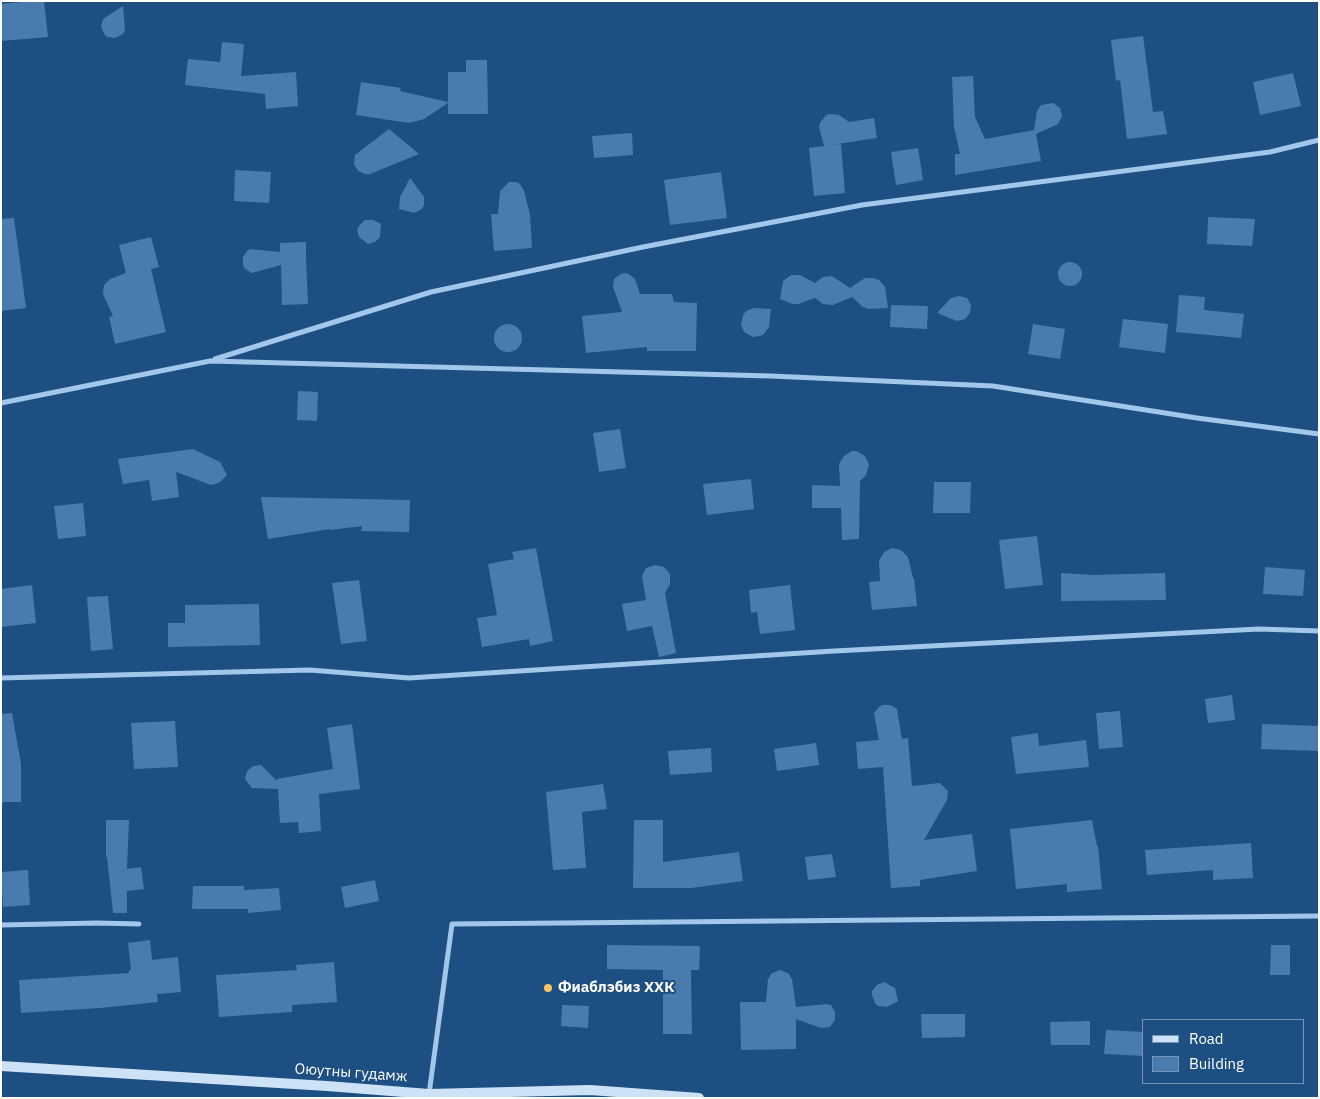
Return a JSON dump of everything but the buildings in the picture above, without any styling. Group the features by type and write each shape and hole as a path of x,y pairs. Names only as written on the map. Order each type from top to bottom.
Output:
{"street":[{"path":"1,402 210,361 431,292 643,247 862,205 1270,152 1319,140"},
{"path":"210,361 761,376 993,386 1198,418 1319,434"},
{"path":"1,678 310,670 409,678 834,651 1219,631 1258,629 1319,631"},
{"path":"429,1094 452,924 1319,916"},
{"path":"1,925 139,924"},
{"name":"Оюутны гудамж","path":"1,1066 429,1094 590,1090 699,1098"}],"place":[{"name":"Фиаблэбиз ХХК","path":"548,988"}]}
